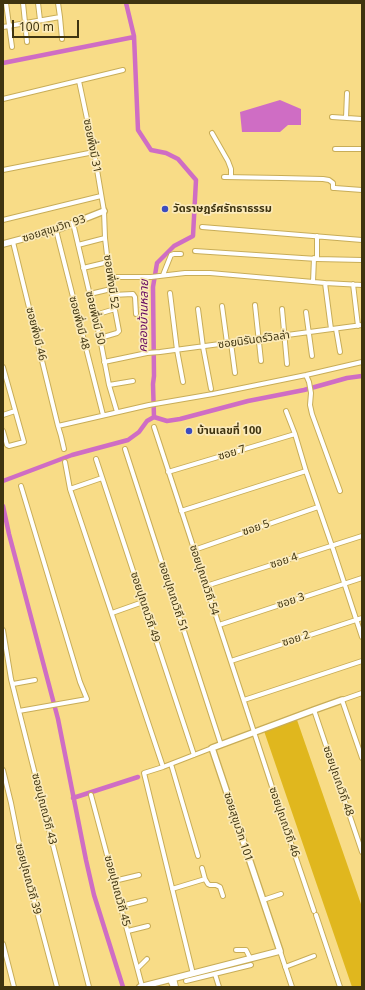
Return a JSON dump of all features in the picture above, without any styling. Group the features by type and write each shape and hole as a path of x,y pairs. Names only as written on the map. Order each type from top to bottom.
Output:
{"street":[{"path":"6,3 12,47"},
{"path":"23,3 27,42"},
{"path":"38,3 40,20"},
{"path":"58,3 62,39"},
{"path":"3,27 60,17"},
{"path":"3,100 123,70"},
{"name":"ซอยพึ่งมี 31","path":"79,81 94,152 104,211"},
{"path":"346,118 348,93"},
{"path":"332,117 362,119"},
{"path":"212,133 228,161 231,169 231,177"},
{"path":"335,149 362,149"},
{"path":"3,170 94,152"},
{"path":"224,177 329,180 333,183 333,188 362,190"},
{"path":"3,220 101,196"},
{"name":"ซอยสุขุมวิท 93","path":"3,244 56,230 104,211"},
{"name":"ซอยพึ่งมี 52","path":"100,338 119,331 111,289 105,238 104,211"},
{"name":"ซอยพึ่งมี 50","path":"73,223 100,338 109,385 117,412"},
{"path":"202,227 318,236 322,238 362,240"},
{"name":"ซอยพึ่งมี 48","path":"56,230 103,416"},
{"path":"313,282 318,236"},
{"path":"78,245 105,238"},
{"name":"ซอยพึ่งมี 46","path":"13,242 64,449"},
{"path":"195,251 362,260"},
{"path":"163,275 171,255 181,254"},
{"path":"83,268 108,262"},
{"path":"110,277 151,277 185,273 210,273 325,283 362,284"},
{"path":"325,283 331,329"},
{"path":"353,284 360,325"},
{"path":"90,294 111,289"},
{"path":"170,293 177,350 183,382"},
{"path":"112,295 133,294 135,297 136,314"},
{"path":"255,305 261,361"},
{"path":"222,306 235,373"},
{"path":"94,315 114,309"},
{"path":"198,309 211,389"},
{"path":"282,309 287,364"},
{"path":"306,312 312,356"},
{"name":"ซอยนิรันดร์วิลล่า","path":"104,362 147,353 360,325"},
{"path":"336,328 340,352"},
{"path":"58,426 149,405 306,375 362,362"},
{"path":"3,367 23,436 23,443 9,446 7,445 3,431"},
{"path":"306,375 311,393 310,405 312,414 340,491"},
{"path":"109,385 133,381"},
{"path":"3,415 15,411"},
{"path":"286,411 362,637"},
{"name":"ซอยปุณณวิถี 54","path":"154,427 255,733"},
{"name":"ซอย 7","path":"168,472 295,434"},
{"name":"ซอยปุณณวิถี 51","path":"125,449 221,745"},
{"name":"ซอยปุณณวิถี 49","path":"96,459 194,755"},
{"path":"65,462 70,488 163,767"},
{"path":"181,511 306,471"},
{"path":"70,488 102,478"},
{"path":"19,711 87,699 80,682 21,486"},
{"name":"ซอย 5","path":"194,550 318,507"},
{"name":"ซอย 4","path":"206,586 362,536"},
{"name":"ซอย 3","path":"219,625 362,578"},
{"path":"112,613 143,602"},
{"name":"ซอย 2","path":"231,661 362,618"},
{"name":"ซอยปุณณวิถี 43","path":"3,630 19,711 89,987"},
{"path":"244,700 362,661"},
{"path":"13,684 35,680"},
{"path":"193,974 144,773 314,710 362,694"},
{"path":"342,700 362,758"},
{"name":"ซอยปุณณวิถี 48","path":"314,710 362,852"},
{"name":"ซอยปุณณวิถี 46","path":"255,733 340,987"},
{"name":"ซอยสุขุมวิท 101","path":"212,748 280,951"},
{"path":"171,764 198,856"},
{"name":"ซอยปุณณวิถี 39","path":"3,770 20,848 57,987"},
{"name":"ซอยปุณณวิถี 45","path":"91,795 138,968 145,986"},
{"path":"202,868 208,884 220,887 223,896"},
{"path":"114,881 139,875"},
{"path":"172,889 205,879"},
{"path":"263,900 281,894"},
{"path":"121,906 145,900"},
{"path":"128,931 148,926"},
{"path":"3,944 14,987"},
{"path":"236,950 246,950 250,962"},
{"path":"186,981 215,974 280,951 292,987"},
{"path":"285,967 314,956"},
{"path":"138,968 147,959"},
{"path":"145,986 250,962"},
{"path":"215,974 219,987"},
{"path":"172,979 173,987"},
{"path":"172,979 176,987"}],"shaded area":[{"path":"280,100 301,109 301,125 288,125 280,132 242,132 240,112"},
{"path":"297,720 362,907 362,987 352,987 264,731"}],"waterway":[{"name":"คลองบ้านหลาย","path":"126,3 134,36 138,130 151,150 166,153 178,159 196,180 193,236 174,246 157,263 153,287 154,417 167,421 180,419 248,401 304,390 347,378 362,376"},
{"path":"3,63 134,37"},
{"path":"3,481 72,455 128,440 139,432 147,421 154,417"},
{"path":"3,506 58,719 94,895 123,987"},
{"path":"73,798 138,777"}],"place":[{"name":"วัดราษฎร์ศรัทธาธรรม","path":"165,209"},
{"name":"บ้านเลขที่ 100","path":"189,431"}]}
